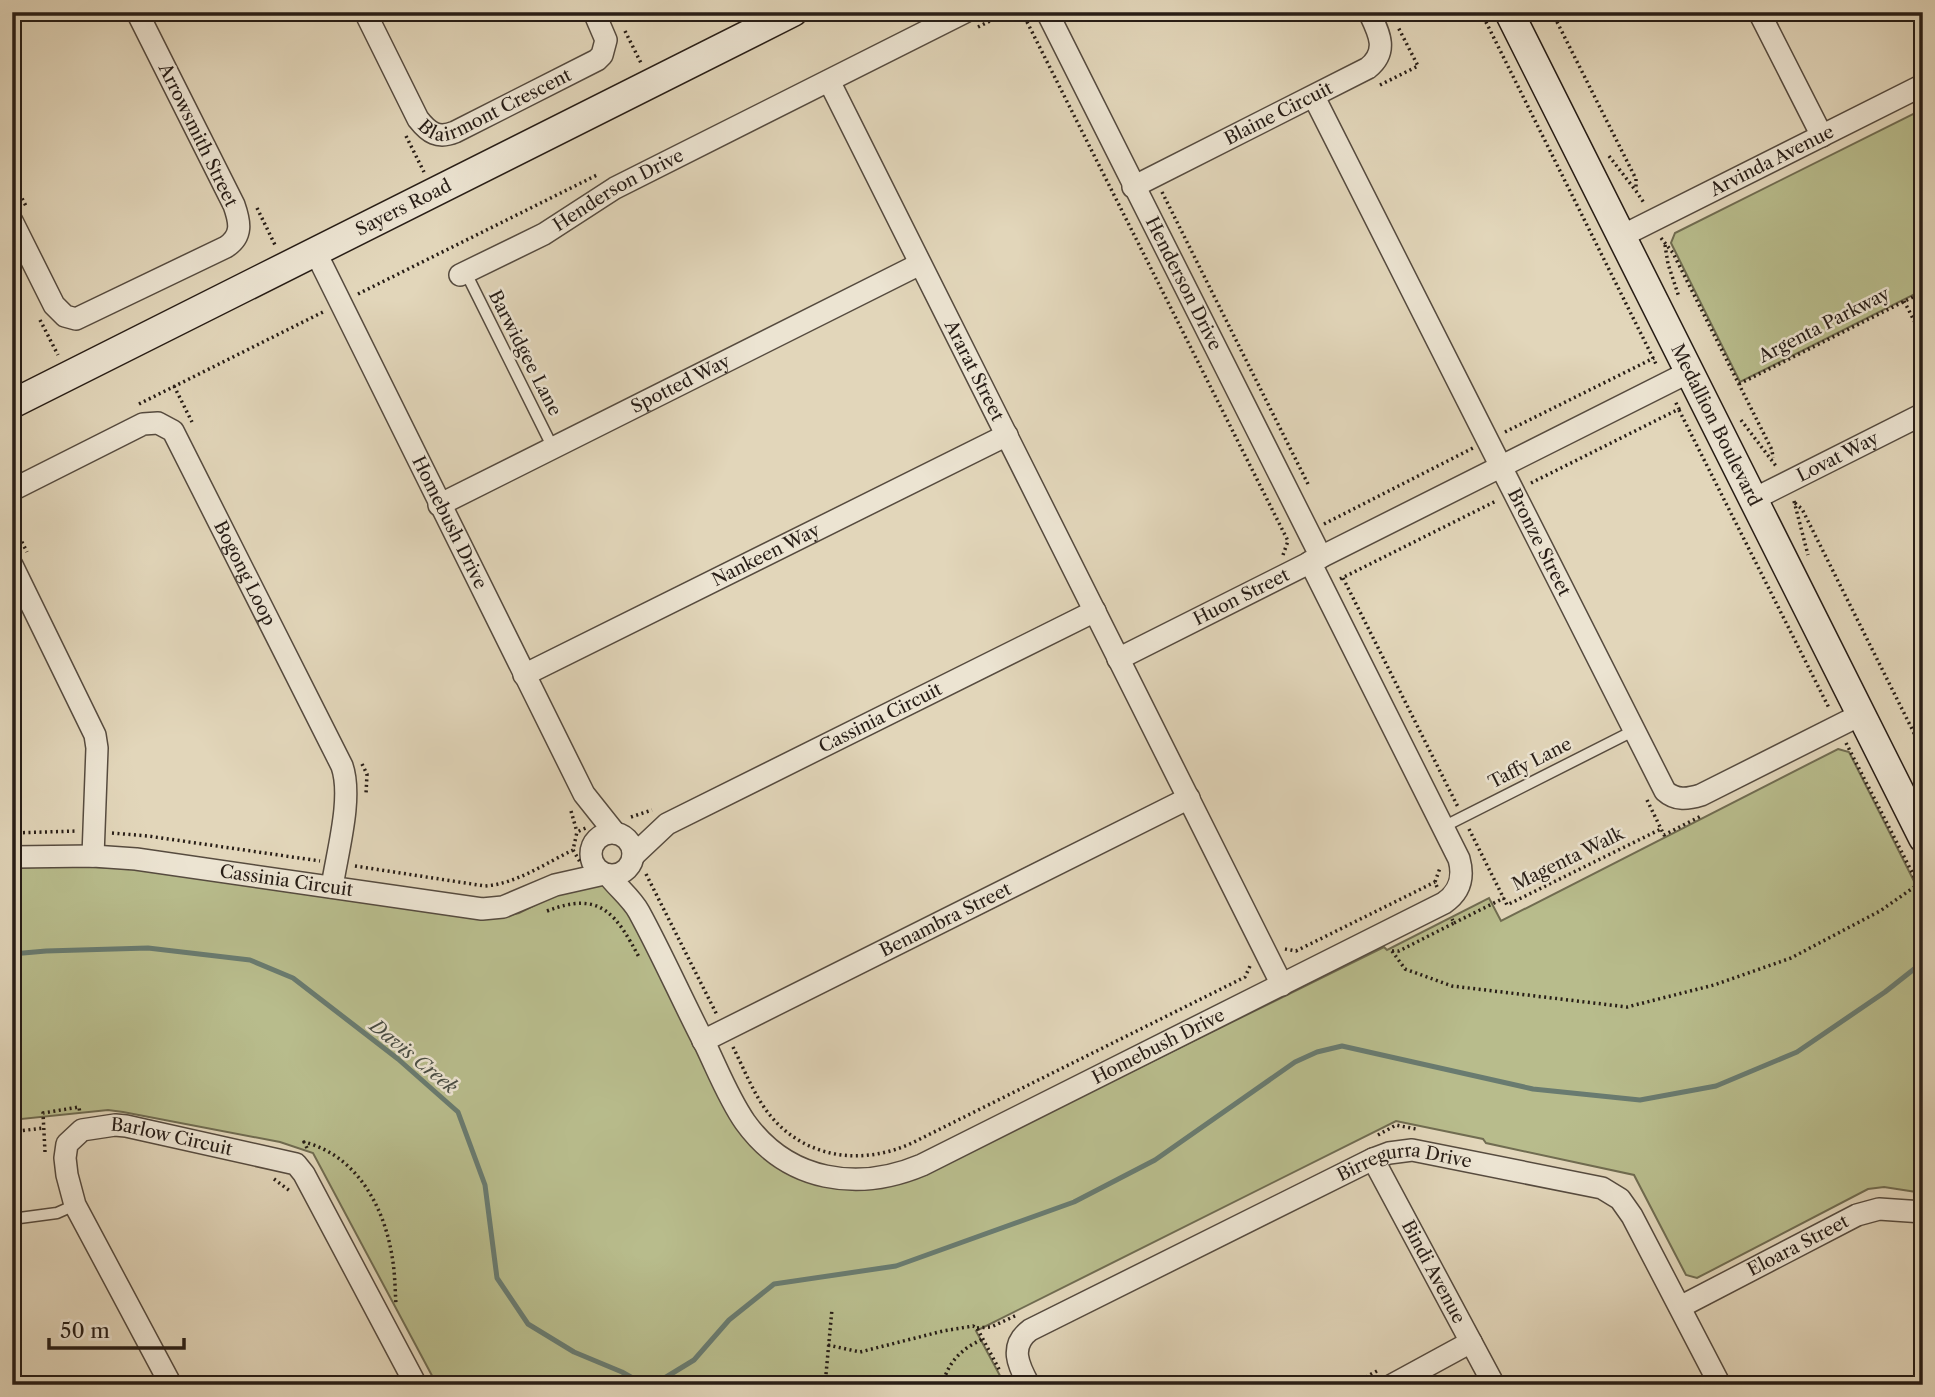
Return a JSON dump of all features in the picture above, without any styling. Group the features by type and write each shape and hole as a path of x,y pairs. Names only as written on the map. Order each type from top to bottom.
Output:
{"street":[{"name":"Arrowsmith Street","path":"21,218 54,305 65,316 76,319 92,314 235,241 239,232 234,205 137,12"},
{"name":"Blairmont Crescent","path":"365,12 418,118 429,132 442,136 456,132 600,58 606,40 594,12"},
{"name":"Sayers Road","path":"12,404 793,12"},
{"name":"Henderson Drive","path":"463,274 544,234 615,188 965,12"},
{"name":"Henderson Drive","path":"1047,12 1133,187 1307,564"},
{"name":"Blaine Circuit","path":"1133,187 1368,68 1377,58 1381,41 1369,12"},
{"name":"Medallion Boulevard","path":"1509,12 1620,237 1678,378 1752,500 1849,727 1923,838"},
{"path":"1759,12 1822,136"},
{"name":"Ararat Street","path":"829,81 1118,659"},
{"name":"Arvinda Avenue","path":"1620,237 1923,85"},
{"name":"Bronze Street","path":"1314,97 1665,791 1682,799 1701,794 1849,727"},
{"name":"Homebush Drive","path":"315,251 584,794 637,909 745,1122 775,1153 798,1167 825,1176 859,1180 895,1175 922,1165 1444,903"},
{"name":"Spotted Way","path":"439,505 920,264"},
{"name":"Huon Street","path":"1118,659 1678,378"},
{"name":"Lovat Way","path":"1752,500 1923,414"},
{"name":"Bogong Loop","path":"12,490 143,424 158,422 173,431 342,766 347,788 326,862 323,886"},
{"name":"Nankeen Way","path":"524,675 1007,435"},
{"path":"1307,564 1323,588 1443,827 1461,869 1456,892 1444,903"},
{"path":"12,565 95,735 97,748 83,856"},
{"name":"Cassinia Circuit","path":"12,857 83,856 163,862 482,909 514,904 555,885 609,847 660,817 1095,611"},
{"path":"1118,659 1282,985"},
{"name":"Benambra Street","path":"703,1041 1189,798"},
{"name":"Barlow Circuit","path":"82,1130 115,1125 149,1130 296,1164 304,1174 416,1385"},
{"path":"82,1130 72,1138 65,1151 67,1175 75,1205 171,1385"},
{"name":"Birregurra Drive","path":"1037,1379 1017,1360 1017,1347 1024,1334 1030,1330 1373,1159 1389,1153 1422,1151 1602,1188 1620,1199 1632,1216 1720,1385"},
{"name":"Bindi Avenue","path":"1373,1159 1494,1385"},
{"name":"Eloara Street","path":"1680,1307 1857,1215 1879,1209 1923,1212"},
{"path":"1390,1375 1471,1342"}],"lane":[{"name":"Barwidgee Lane","path":"463,274 553,448"},
{"name":"Taffy Lane","path":"1443,827 1633,731"},
{"path":"12,1219 57,1213 75,1205"}],"path":[{"path":"1023,12 1288,541 1283,555 1307,564"},
{"path":"1481,12 1678,378 1679,409 1849,727 1918,885"},
{"path":"1552,12 1636,179 1636,191"},
{"path":"622,26 641,64"},
{"path":"136,405 605,171"},
{"path":"1154,177 1315,497"},
{"path":"12,179 21,218"},
{"path":"1680,299 1668,264 1665,245 1672,253 1739,384 1772,450 1773,460 1762,450 1738,416"},
{"name":"Argenta Parkway","path":"1739,384 1923,292"},
{"path":"1904,301 1923,338"},
{"path":"1323,588 1679,409"},
{"path":"1809,556 1794,501 1802,509 1923,751"},
{"name":"Magenta Walk","path":"1343,578 1507,905 1661,829"},
{"path":"1835,748 1849,727"},
{"path":"12,833 84,832 148,836 485,886 504,883 609,847 660,817"},
{"path":"74,820 84,832 83,856"},
{"path":"594,905 609,847"},
{"path":"609,847 651,857 646,874 761,1103 789,1134 820,1151 865,1157 896,1151 1245,977 1251,966 1285,949 1296,951 1435,882 1440,869 1434,857"},
{"path":"323,886 326,862"},
{"path":"1504,898 1392,951 1405,970 1452,986 1627,1007 1714,985 1791,958 1880,911 1923,881"},
{"path":"1435,882 1454,923"},
{"path":"79,1107 82,1130"},
{"path":"12,1132 43,1128"},
{"path":"310,1154 304,1142 329,1150 347,1163 360,1178 374,1203 392,1256 396,1305 392,1308"},
{"path":"273,1178 290,1191"},
{"path":"825,1385 832,1308"},
{"path":"828,1345 860,1352 969,1326 977,1328 1001,1373"},
{"path":"942,1385 955,1358 966,1347 983,1339"},
{"path":"1352,1385 1390,1375"},
{"path":"1037,1379 1052,1385"}],"green space":[{"path":"1923,109 1923,290 1740,382 1671,243 1675,233"},
{"path":"1838,749 1849,752 1923,899 1923,1193 1884,1187 1868,1189 1697,1278 1686,1275 1634,1175 1396,1121 976,1331 1005,1385 437,1385 313,1153 280,1142 108,1110 12,1120 12,868 60,866 152,869 502,917 519,913 555,895 602,883 626,908 730,1114 825,1186 874,1189 916,1178 1489,898 1501,921"}],"waterway":[{"name":"Davis Creek","path":"12,954 148,948 250,960 293,978 398,1059 458,1112 485,1185 497,1278 528,1324 574,1352 645,1385"},
{"path":"653,1385 694,1360 729,1320 774,1284 896,1266 1074,1202 1155,1160 1295,1062 1317,1052 1342,1046 1533,1089 1640,1100 1716,1086 1797,1052 1885,992 1923,962"}]}
